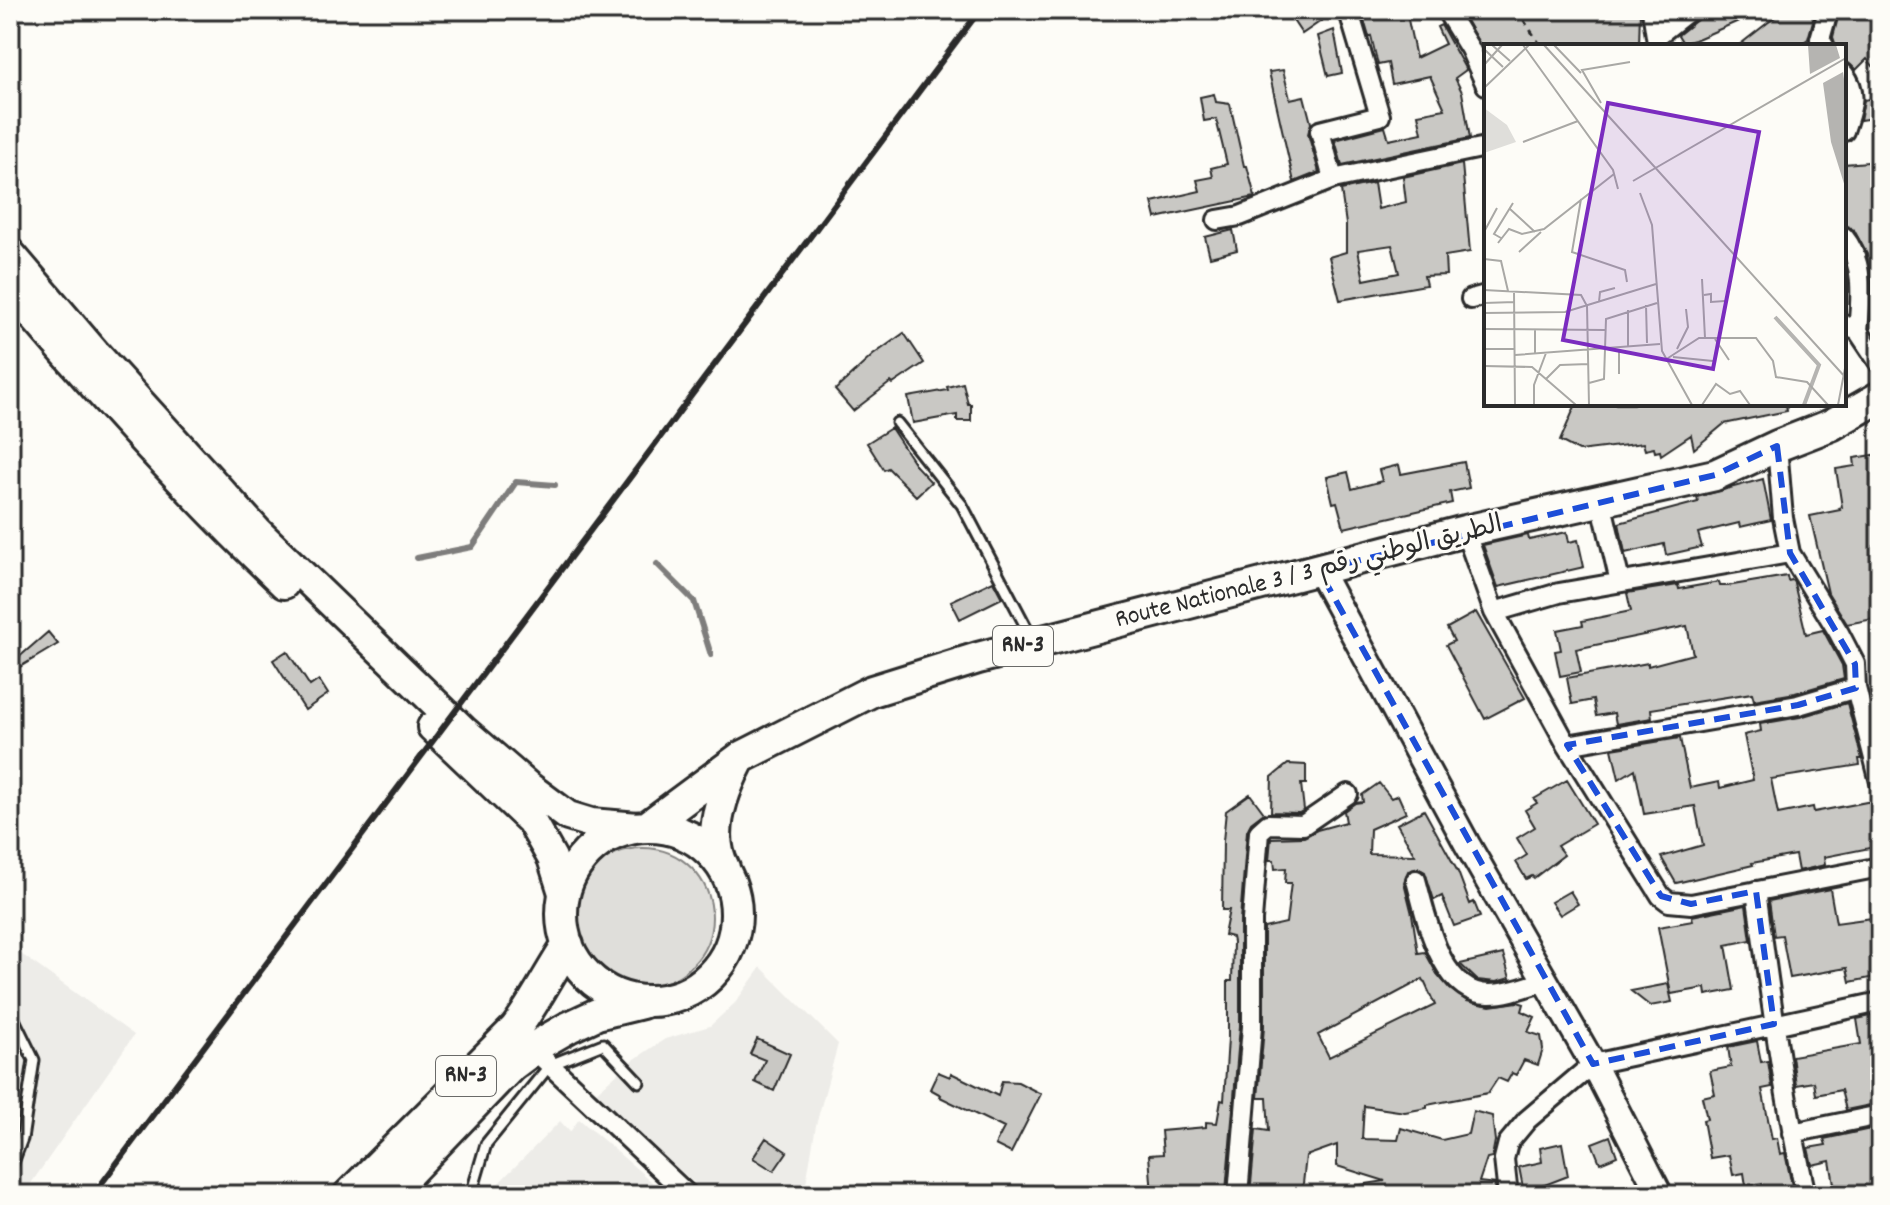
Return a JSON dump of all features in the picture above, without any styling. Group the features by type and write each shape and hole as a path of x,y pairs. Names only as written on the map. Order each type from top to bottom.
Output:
{"highway":[{"name":"Route Nationale 3 / الطريق الوطني رقم 3","path":"740,758 872,691 978,658 1465,531 1715,475 1831,425 1880,397"},
{"name":"RN-3","path":"642,827 740,758"},
{"path":"725,870 699,842 674,831 642,827 605,839 579,863 564,896 563,920 568,945 577,963 599,985 627,999 648,1002 678,997 705,982 725,959 736,930 735,899 725,870 716,853 718,813 726,784 740,758"},
{"name":"RN-3","path":"349,1195 516,1028 538,998 568,945"},
{"name":"RN-3","path":"387,1195 511,1066 542,1057 597,1014 648,1002"}],"main road":[{"path":"10,253 96,354 257,531 463,730 568,816 591,823 642,827"},
{"path":"10,289 79,370 242,544 531,821 552,858 564,896"},
{"path":"1319,570 1459,830 1593,1064 1660,1195"}],"street":[{"path":"1446,10 1470,49 1484,80"},
{"path":"1652,10 1657,41"},
{"path":"1657,41 1690,10"},
{"path":"1817,44 1828,11"},
{"path":"1333,179 1320,131 1380,116 1349,12"},
{"path":"1846,77 1854,90 1846,124"},
{"path":"1217,220 1240,216 1333,179 1484,147"},
{"path":"1846,239 1850,244 1862,290 1851,328 1880,364"},
{"path":"1777,446 1781,505 1790,553 1855,664 1856,688 1877,756 1880,782"},
{"path":"1601,501 1620,582"},
{"path":"1465,531 1494,612 1567,745 1661,896 1669,902 1691,904 1880,867"},
{"path":"1494,612 1559,593 1790,553"},
{"path":"1567,745 1798,705 1856,688"},
{"path":"1238,1195 1252,1027 1252,920 1259,832 1268,824 1303,825 1348,794"},
{"path":"1416,880 1444,964 1465,987 1489,994 1545,981"},
{"path":"1756,891 1774,1024 1806,1195"},
{"path":"1508,1195 1504,1159 1508,1143 1527,1120 1593,1064 1880,1002"},
{"path":"542,1057 680,1192"},
{"path":"1792,1133 1880,1115"}],"lane":[{"path":"897,423 962,505 1035,643"},
{"path":"10,1011 34,1060 22,1139 10,1170"},
{"path":"471,1195 486,1144 542,1057 603,1044 639,1082"}],"path":[{"path":"1517,10 1540,44"}],"highlighted area":[{"path":"1777,446 1790,553 1855,664 1856,688 1798,705 1567,745 1661,896 1691,904 1756,891 1774,1024 1593,1064 1319,570 1715,475"}],"shaded area":[{"path":"643,848 669,853 692,868 707,891 712,917 707,943 692,966 669,981 643,986 617,981 594,966 579,943 574,917 579,891 594,868 617,853"},
{"path":"10,946 134,1035 23,1195 10,1195"},
{"path":"761,967 838,1044 816,1125 804,1195 708,1195 594,1094 629,1063 665,1039 710,1026 735,1003"},
{"path":"579,1119 667,1195 500,1195 493,1189 560,1121 570,1132"}],"building":[{"path":"1286,10 1337,10 1302,34"},
{"path":"1391,10 1406,10 1416,58 1445,44 1437,27 1441,25 1466,70 1455,78 1462,92 1470,138 1342,165 1335,140 1385,127 1389,140 1422,133 1418,114 1445,109 1430,76 1392,84 1388,63 1378,65 1364,20"},
{"path":"1473,10 1640,10 1639,44 1484,44 1484,52 1463,15"},
{"path":"1702,10 1764,10 1683,43 1678,35 1698,19"},
{"path":"1784,10 1816,10 1808,39 1801,44 1741,44"},
{"path":"1840,10 1880,10 1880,74 1867,59 1856,70 1846,63 1846,44 1835,44 1833,37"},
{"path":"1334,30 1342,73 1328,76 1318,36"},
{"path":"1283,70 1290,99 1304,96 1311,123 1308,134 1319,172 1294,182 1269,72"},
{"path":"1214,94 1216,102 1230,104 1244,166 1247,166 1255,197 1156,218 1152,202 1200,191 1197,180 1213,177 1211,168 1227,164 1216,119 1204,121 1200,97"},
{"path":"1876,97 1880,117 1860,120 1864,100"},
{"path":"1880,161 1880,214 1876,214 1880,237 1880,325 1872,308 1872,281 1867,254 1854,230 1846,226 1846,164"},
{"path":"1462,164 1470,252 1445,256 1446,275 1424,276 1426,285 1340,300 1329,257 1346,252 1341,190 1374,183 1378,209 1406,202 1403,177","holes":["1392,245 1399,273 1364,280 1358,250"]},
{"path":"1233,230 1237,250 1210,257 1205,237"},
{"path":"904,333 924,363 893,384 891,382 853,411 835,390 873,355"},
{"path":"963,383 968,404 971,404 971,421 957,421 957,415 913,423 908,397 948,390 947,387"},
{"path":"1575,406 1786,406 1787,411 1724,424 1694,449 1691,435 1661,455 1654,448 1645,450 1643,443 1579,451 1560,441"},
{"path":"891,428 916,466 931,482 916,496 888,468 884,470 867,443"},
{"path":"1880,454 1880,545 1874,546 1880,591 1879,618 1847,624 1828,593 1810,516 1842,507 1836,469 1855,466 1854,458"},
{"path":"1464,462 1469,488 1450,492 1452,503 1344,528 1337,502 1333,503 1327,477 1348,472 1352,489 1382,481 1379,470 1399,465 1401,474"},
{"path":"1763,479 1771,520 1740,527 1739,523 1698,533 1702,547 1666,555 1664,544 1625,553 1619,523 1698,502 1697,497"},
{"path":"1567,532 1569,542 1578,540 1584,567 1498,587 1483,545 1528,535 1529,540"},
{"path":"1787,576 1788,581 1794,583 1806,634 1823,630 1842,665 1844,679 1795,693 1754,700 1752,693 1651,709 1652,718 1616,724 1614,713 1596,716 1593,700 1572,704 1567,678 1648,663 1648,666 1693,654 1687,626 1576,649 1581,672 1560,676 1555,651 1561,650 1557,630 1583,625 1582,621 1631,611 1627,593 1719,582 1720,586 1727,586"},
{"path":"993,581 1002,598 960,619 951,601"},
{"path":"1476,612 1525,698 1485,719 1446,645 1454,641 1447,628"},
{"path":"48,632 58,644 13,671 10,665"},
{"path":"287,651 310,686 319,680 328,694 305,710 273,660"},
{"path":"1847,703 1862,759 1859,759 1860,765 1771,779 1778,814 1813,807 1814,812 1872,801 1880,846 1824,857 1825,865 1798,871 1795,855 1676,883 1661,857 1703,845 1695,806 1644,814 1635,769 1619,779 1612,749 1680,738 1690,788 1719,782 1720,788 1753,780 1744,735 1761,731 1760,724 1800,717"},
{"path":"1288,764 1306,765 1306,784 1301,784 1304,810 1299,813 1271,812 1272,777"},
{"path":"1567,780 1594,824 1557,846 1564,855 1534,878 1526,879 1516,862 1527,855 1517,838 1535,827 1525,810 1537,803 1534,799"},
{"path":"1379,783 1391,798 1398,795 1406,813 1370,829 1369,854 1415,855 1397,824 1424,810 1458,872 1470,904 1474,902 1480,917 1454,926 1442,896 1434,900 1425,872 1418,868 1408,871 1404,882 1418,953 1425,952 1437,974 1450,989 1467,1001 1490,1006 1524,1004 1522,1011 1535,1017 1528,1032 1541,1036 1543,1049 1538,1065 1524,1060 1516,1075 1512,1073 1507,1082 1498,1078 1488,1093 1405,1112 1364,1106 1362,1139 1398,1140 1401,1128 1442,1140 1468,1134 1473,1111 1492,1116 1495,1141 1492,1157 1487,1158 1479,1182 1495,1184 1496,1195 1354,1195 1353,1186 1385,1181 1337,1166 1337,1145 1306,1156 1302,1193 1250,1195 1256,1129 1269,1131 1267,1098 1258,1098 1264,1027 1264,928 1286,923 1291,883 1285,883 1286,868 1275,869 1274,860 1269,860 1271,838 1304,837 1346,822 1344,811 1355,803 1363,802 1362,795","holes":["1423,979 1435,1005 1329,1057 1318,1035"]},
{"path":"1250,794 1264,813 1251,823 1247,831 1240,920 1240,1026 1226,1191 1152,1195 1149,1155 1163,1154 1161,1131 1206,1127 1206,1122 1217,1123 1221,1100 1224,1101 1228,981 1232,981 1233,942 1232,937 1224,935 1229,910 1222,910 1223,841 1226,811"},
{"path":"1830,889 1836,923 1880,917 1880,961 1873,962 1875,977 1850,982 1847,968 1790,978 1782,935 1774,936 1769,901"},
{"path":"1570,891 1578,904 1560,915 1551,902"},
{"path":"1746,905 1751,940 1726,945 1734,990 1706,995 1705,988 1671,994 1658,927 1693,921 1692,916"},
{"path":"1503,954 1510,978 1496,982 1477,980 1460,964"},
{"path":"1668,984 1672,1002 1650,1006 1631,991"},
{"path":"1880,1014 1880,1103 1846,1110 1841,1090 1816,1095 1814,1082 1796,1085 1792,1056 1861,1044 1857,1019"},
{"path":"757,1039 790,1054 774,1091 755,1082 765,1060 750,1054"},
{"path":"1757,1041 1761,1062 1768,1061 1772,1087 1762,1089 1772,1139 1777,1138 1780,1154 1785,1153 1794,1195 1764,1195 1762,1183 1746,1186 1744,1173 1733,1175 1729,1155 1710,1158 1702,1097 1715,1094 1710,1071 1731,1067 1728,1047"},
{"path":"938,1072 950,1077 951,1073 998,1096 1002,1081 1018,1082 1041,1094 1011,1153 995,1145 1004,1128 940,1097 930,1089"},
{"path":"1880,1127 1880,1195 1836,1195 1830,1161 1812,1165 1808,1148 1826,1145 1824,1139"},
{"path":"1610,1136 1617,1156 1600,1163 1592,1143"},
{"path":"766,1138 787,1152 774,1171 753,1158"},
{"path":"1562,1143 1568,1176 1524,1193 1519,1167 1542,1162 1540,1148"}],"waterway":[{"path":"417,558 472,547 516,482 555,485"},
{"path":"657,564 694,601 711,655"}],"railway":[{"path":"93,1195 980,10"}]}
